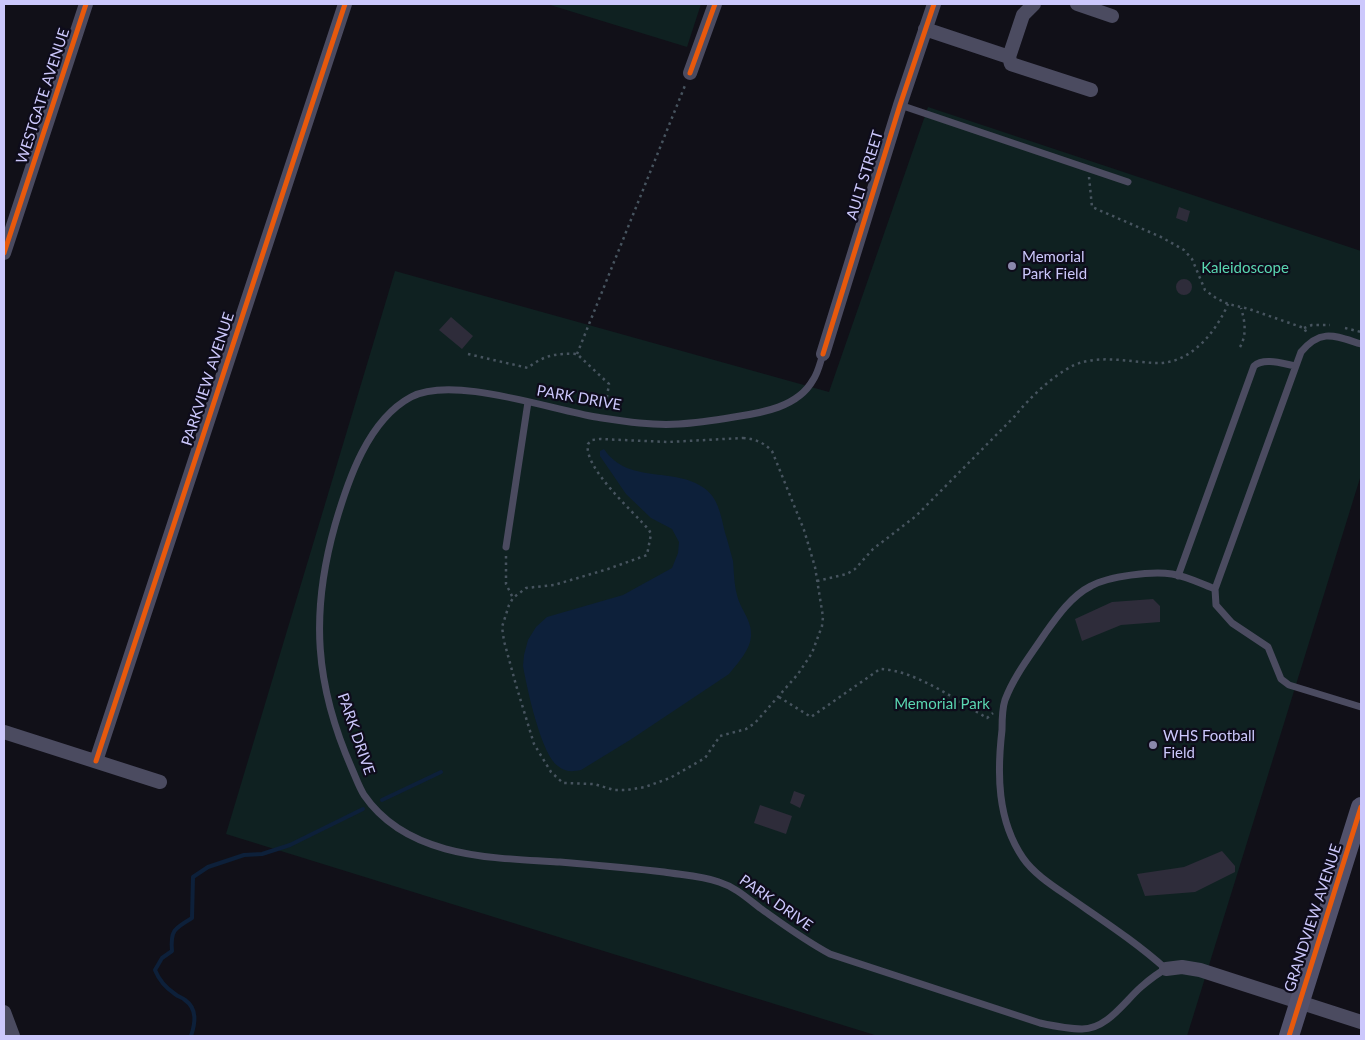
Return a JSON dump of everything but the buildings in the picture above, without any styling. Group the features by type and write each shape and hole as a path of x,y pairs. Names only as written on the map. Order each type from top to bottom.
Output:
{"street":[{"name":"WESTGATE AVENUE","path":"4,253 86,4"},
{"name":"PARKVIEW AVENUE","path":"96,761 345,4"},
{"path":"690,73 714,4"},
{"name":"AULT STREET","path":"823,354 900,105 934,4"},
{"path":"1034,4 1023,15 1010,56 1011,64 1091,90"},
{"path":"1077,4 1112,16"},
{"path":"925,29 1010,56"},
{"path":"4,732 160,782"},
{"name":"GRANDVIEW AVENUE","path":"1289,1036 1361,807"},
{"path":"1166,969 1200,970 1361,1022"},
{"path":"4,1012 13,1036"}],"lane":[{"path":"900,105 1128,182"},
{"path":"1361,344 1333,336 1322,336 1311,341 1301,352 1215,589 1216,605 1232,624 1268,647 1281,679 1289,686 1361,707"},
{"name":"PARK DRIVE","path":"823,354 813,380 798,399 756,414 678,424 603,418 480,392 454,390 433,390 412,396 393,409 366,443 356,464 338,514 320,596 320,651 330,708 343,749 363,793 393,824 434,846 460,854 514,860 616,866 717,881 732,888 805,941 830,954 1040,1023 1084,1029 1101,1023 1114,1015 1154,975 1166,969"},
{"path":"1178,576 1254,366 1259,362 1264,362 1296,366"},
{"path":"506,547 528,402"},
{"path":"1166,969 1146,951 1052,885 1032,869 1023,858 1011,835 1001,805 998,765 1004,703 1013,682 1052,624 1071,601 1090,586 1137,574 1173,574 1215,589"}],"path":[{"path":"577,354 690,73"},
{"path":"1088,168 1092,207 1161,237 1184,250 1192,259 1205,290 1216,298 1228,304 1249,309 1304,328 1311,341"},
{"path":"818,581 847,574 855,569 872,549 901,529 921,510 1016,416 1026,402 1068,367 1093,360 1158,364 1174,361 1190,353 1209,336 1228,304"},
{"path":"1240,347 1245,331 1242,308"},
{"path":"468,354 528,368 537,360 559,353 577,354 609,384 603,418"},
{"path":"600,438 668,442 743,438 762,442 772,451 787,487 804,530 818,581 823,617 822,626 812,653 798,674 755,723 746,729 720,736 705,758 670,778 645,787 614,790 594,784 563,783 551,772 534,744 504,641 502,627 513,598 526,588 554,585 647,555 651,534 623,504 599,474 588,453 588,444 592,440 600,438"},
{"path":"506,547 506,584 513,598"},
{"path":"779,697 811,717 880,669 890,669 908,674 987,718 1004,703"}],"green space":[{"path":"547,4 701,4 687,47"},
{"name":"Memorial Park","path":"928,107 1361,251 1361,475 1187,1036 878,1036 226,834 395,271 829,392"}],"water":[{"path":"604,449 614,460 625,467 692,481 704,488 714,498 720,511 733,561 737,595 750,624 751,635 746,651 729,674 581,770 569,771 558,766 552,759 536,720 523,666 528,640 536,627 547,617 623,595 672,568 678,553 679,542 672,529 651,518 626,494 600,456 600,451"}],"waterway":[{"path":"382,800 441,772"},
{"path":"191,1036 194,1027 194,1012 192,1008 184,999 166,986 155,970 162,958 172,951 172,938 175,930 192,918 193,877 208,867 244,855 262,854 290,845 363,809"}],"cycle path":[{"path":"4,253 86,4"},
{"path":"96,761 345,4"},
{"path":"690,73 715,4"},
{"path":"823,354 900,105 934,4"},
{"path":"1289,1036 1361,807"}],"place":[{"name":"Memorial Park Field","path":"1012,266"},
{"name":"WHS Football Field","path":"1153,745"}],"park label":[{"name":"Kaleidoscope","path":"1245,268"}]}
